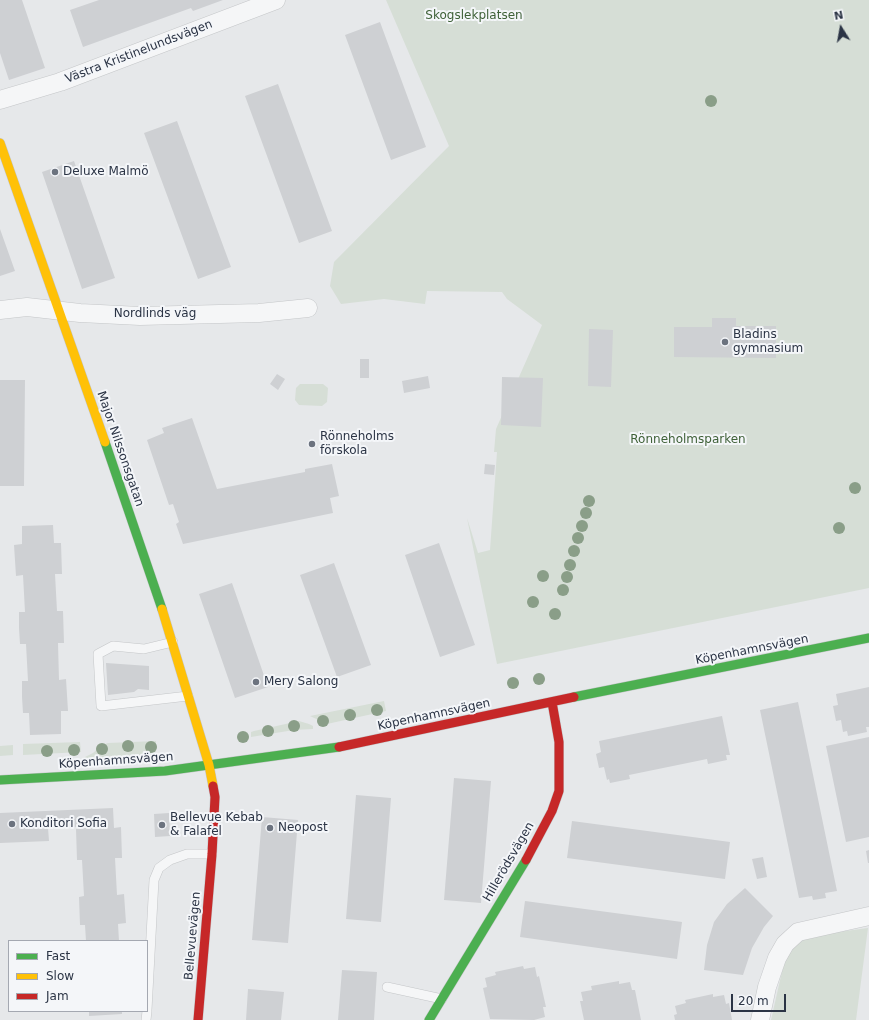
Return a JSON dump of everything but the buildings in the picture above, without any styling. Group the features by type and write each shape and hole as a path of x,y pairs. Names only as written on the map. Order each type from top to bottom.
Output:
{"street":[{"name":"Västra Kristinelundsvägen","path":"0,100 60,82 276,0"},
{"name":"Major Nilssonsgatan","path":"0,143 46,280 59,310 173,642 210,766"},
{"name":"Nordlinds väg","path":"1,311 27,307 140,316 259,313 308,308"},
{"name":"Köpenhamnsvägen","path":"0,780 165,771 348,746 552,702 869,638"},
{"name":"Hillerödsvägen","path":"429,1020 537,841 552,811 559,791 560,768 559,742 552,702"},
{"name":"Bellevuevägen","path":"198,1020 212,854 215,797 210,766"},
{"path":"760,1020 767,987 777,958 785,944 798,932 869,916"}],"lane":[{"path":"173,642 144,649 113,646 98,654 101,706 188,696"},
{"path":"148,991 154,880 159,868 170,860 187,854 212,854"},
{"path":"387,987 442,999"}],"green space":[{"name":"Rönneholmsparken","path":"386,0 869,0 869,588 497,664 467,518 478,553 490,550 497,452 494,452 496,429 542,325 507,299 502,292 427,291 425,304 384,299 341,304 330,286 334,262 449,146"},
{"path":"300,384 323,384 328,388 327,402 322,406 299,405 295,400 296,388"},
{"path":"384,701 386,711 327,724 310,716"},
{"path":"299,721 313,726 313,729 294,730 251,737 251,732 254,731"},
{"path":"156,741 156,752 130,758 83,761 83,758 93,753 102,745 108,743"},
{"path":"80,742 81,752 23,755 23,744"},
{"path":"13,745 13,755 0,756 0,746"},
{"path":"868,928 856,1020 771,1020 786,954 808,936"}],"traffic: fast":[{"path":"105,442 162,609"},
{"path":"574,697 869,638"},
{"path":"0,780 165,771 339,747"},
{"path":"429,1020 526,860"}],"traffic: slow":[{"path":"0,143 105,442"},
{"path":"162,609 209,765 213,786"}],"traffic: jam":[{"path":"339,747 574,697"},
{"path":"526,860 552,811 559,791 559,742 552,702"},
{"path":"198,1020 212,854 215,797 213,786"}],"place":[{"name":"Deluxe Malmö","path":"55,172"},
{"name":"Bladins gymnasium","path":"725,342"},
{"name":"Rönneholms förskola","path":"312,444"},
{"name":"Mery Salong","path":"256,682"},
{"name":"Konditori Sofia","path":"12,824"},
{"name":"Bellevue Kebab & Falafel","path":"162,825"},
{"name":"Neopost","path":"270,828"}],"park label":[{"name":"Skogslekplatsen","path":"474,16"}]}
